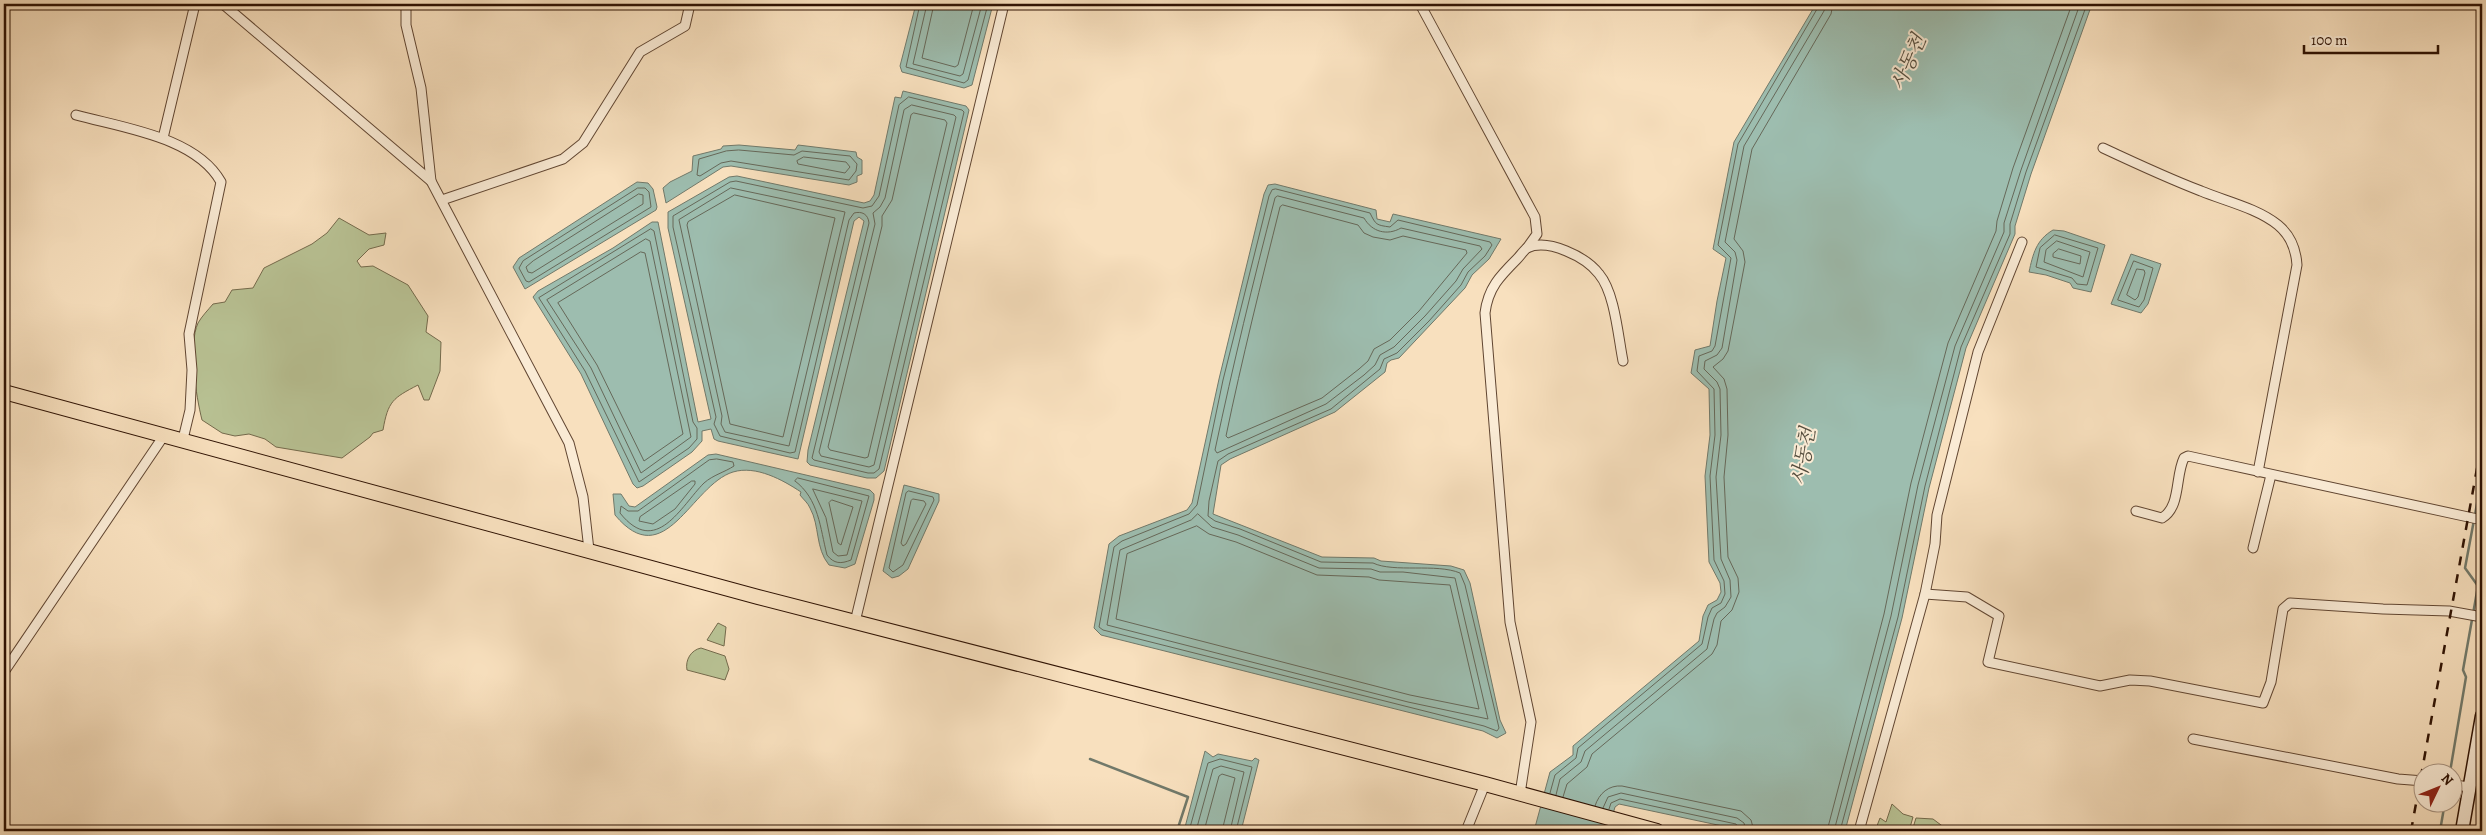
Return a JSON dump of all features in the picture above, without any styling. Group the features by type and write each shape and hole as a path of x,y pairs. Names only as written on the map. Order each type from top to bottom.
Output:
{"main road":[{"path":"4,392 855,622 1485,784 1657,831"},
{"path":"2462,831 2482,716"}],"street":[{"path":"163,138 195,4"},
{"path":"223,4 431,181 569,443 583,497 589,550"},
{"path":"406,4 406,25 421,88 431,162 431,181"},
{"path":"442,200 563,160 583,143 640,52 685,26 690,4"},
{"path":"855,622 1004,4"},
{"path":"1420,4 1535,217 1537,234 1491,288 1486,301 1485,313 1510,622 1531,722 1520,794"},
{"path":"76,115 163,138 202,159 214,170 221,182 189,334 192,370 190,410 183,439"},
{"path":"2102,148 2188,186 2266,217 2279,225 2289,237 2296,251 2297,265 2258,472"},
{"path":"1859,831 1925,594 1937,515 1978,352 2022,242"},
{"path":"1527,248 1545,247 1569,251 1584,259 1600,274 1609,291 1623,361"},
{"path":"4,672 165,434"},
{"path":"2136,511 2162,518 2169,514 2173,505 2180,466 2184,458 2188,456 2482,520"},
{"path":"2253,548 2271,474"},
{"path":"1925,594 1967,597 1999,616 1988,662 2100,686 2130,680 2150,681 2263,703 2271,682 2283,609 2290,603 2383,610 2450,611 2482,617"},
{"path":"2193,739 2398,779 2414,780"},
{"path":"1466,831 1485,784"},
{"path":"2464,786 2470,787"}],"green space":[{"path":"339,218 369,235 386,233 384,245 369,249 357,261 361,267 373,266 408,285 428,316 426,332 441,342 440,371 429,400 424,400 418,385 397,397 387,413 383,430 373,433 342,458 276,447 265,439 249,434 235,436 222,433 202,420 195,385 193,357 195,332 198,323 213,304 225,302 232,290 253,288 264,268 312,244 327,233"},
{"path":"718,623 726,627 724,646 707,640"},
{"path":"701,648 725,656 729,669 725,680 687,670 690,656 694,651"},
{"path":"1892,804 1903,814 1913,817 1909,831 1875,831 1880,818 1886,822"},
{"path":"1916,818 1933,819 1945,828 1944,831 1912,831"}],"water":[{"path":"916,4 993,4 972,85 964,88 902,72 900,66"},
{"name":"사동천","path":"1816,4 2092,4 2031,174 2015,226 2015,234 1966,348 1929,488 1902,618 1845,831 1746,831 1619,804 1615,807 1608,831 1534,831 1550,772 1573,755 1573,746 1699,641 1703,616 1708,605 1717,600 1721,592 1720,583 1709,562 1705,476 1710,435 1709,389 1691,373 1695,350 1710,346 1726,258 1713,249 1734,142"},
{"path":"903,91 966,106 969,110 884,471 876,478 867,478 810,465 807,462 808,450 864,221 859,217 854,221 798,459 718,441 714,439 711,429 702,431 702,441 692,452 643,486 637,488 633,484 581,374 533,297 538,291 613,248 652,222 658,222 698,422 711,419 668,228 668,212 729,177 737,176 864,203 870,201 874,195 895,97 901,98"},
{"path":"739,145 795,150 798,145 856,152 857,157 862,160 862,174 857,176 857,182 849,185 731,166 723,167 666,203 663,188 670,182 692,171 693,156 721,149 723,146"},
{"path":"637,182 648,183 653,189 656,210 525,289 513,267 519,258"},
{"path":"1275,184 1376,210 1377,219 1390,222 1393,214 1501,239 1489,259 1472,275 1465,288 1399,358 1387,363 1385,372 1335,412 1230,459 1221,465 1213,514 1322,557 1374,558 1381,561 1451,566 1464,570 1470,583 1500,720 1506,733 1497,738 1483,731 1101,635 1094,628 1109,544 1119,536 1187,510 1192,503 1219,379 1264,194 1268,185"},
{"path":"2053,230 2064,231 2105,245 2091,292 2073,288 2070,283 2046,275 2029,272 2039,243"},
{"path":"2131,254 2161,264 2148,304 2141,313 2111,304"},
{"path":"716,454 870,490 874,494 874,500 855,564 845,568 829,565 819,544 813,515 808,504 800,495 801,492 769,475 751,470 733,472 718,480 677,521 663,531 649,535 633,531 615,515 613,494 621,494 629,506 635,507 708,455"},
{"path":"904,485 939,494 939,501 908,569 899,576 892,578 883,571"},
{"path":"1205,751 1213,757 1218,754 1252,761 1255,758 1259,760 1241,831 1184,831"}],"waterway":[{"path":"2475,515 2482,475"},
{"path":"2452,762 2466,677 2463,670 2478,586 2465,568 2474,520"},
{"path":"1090,759 1188,797 1177,831"},
{"path":"2440,831 2443,812"}],"railway":[{"path":"2411,831 2482,441"}]}
